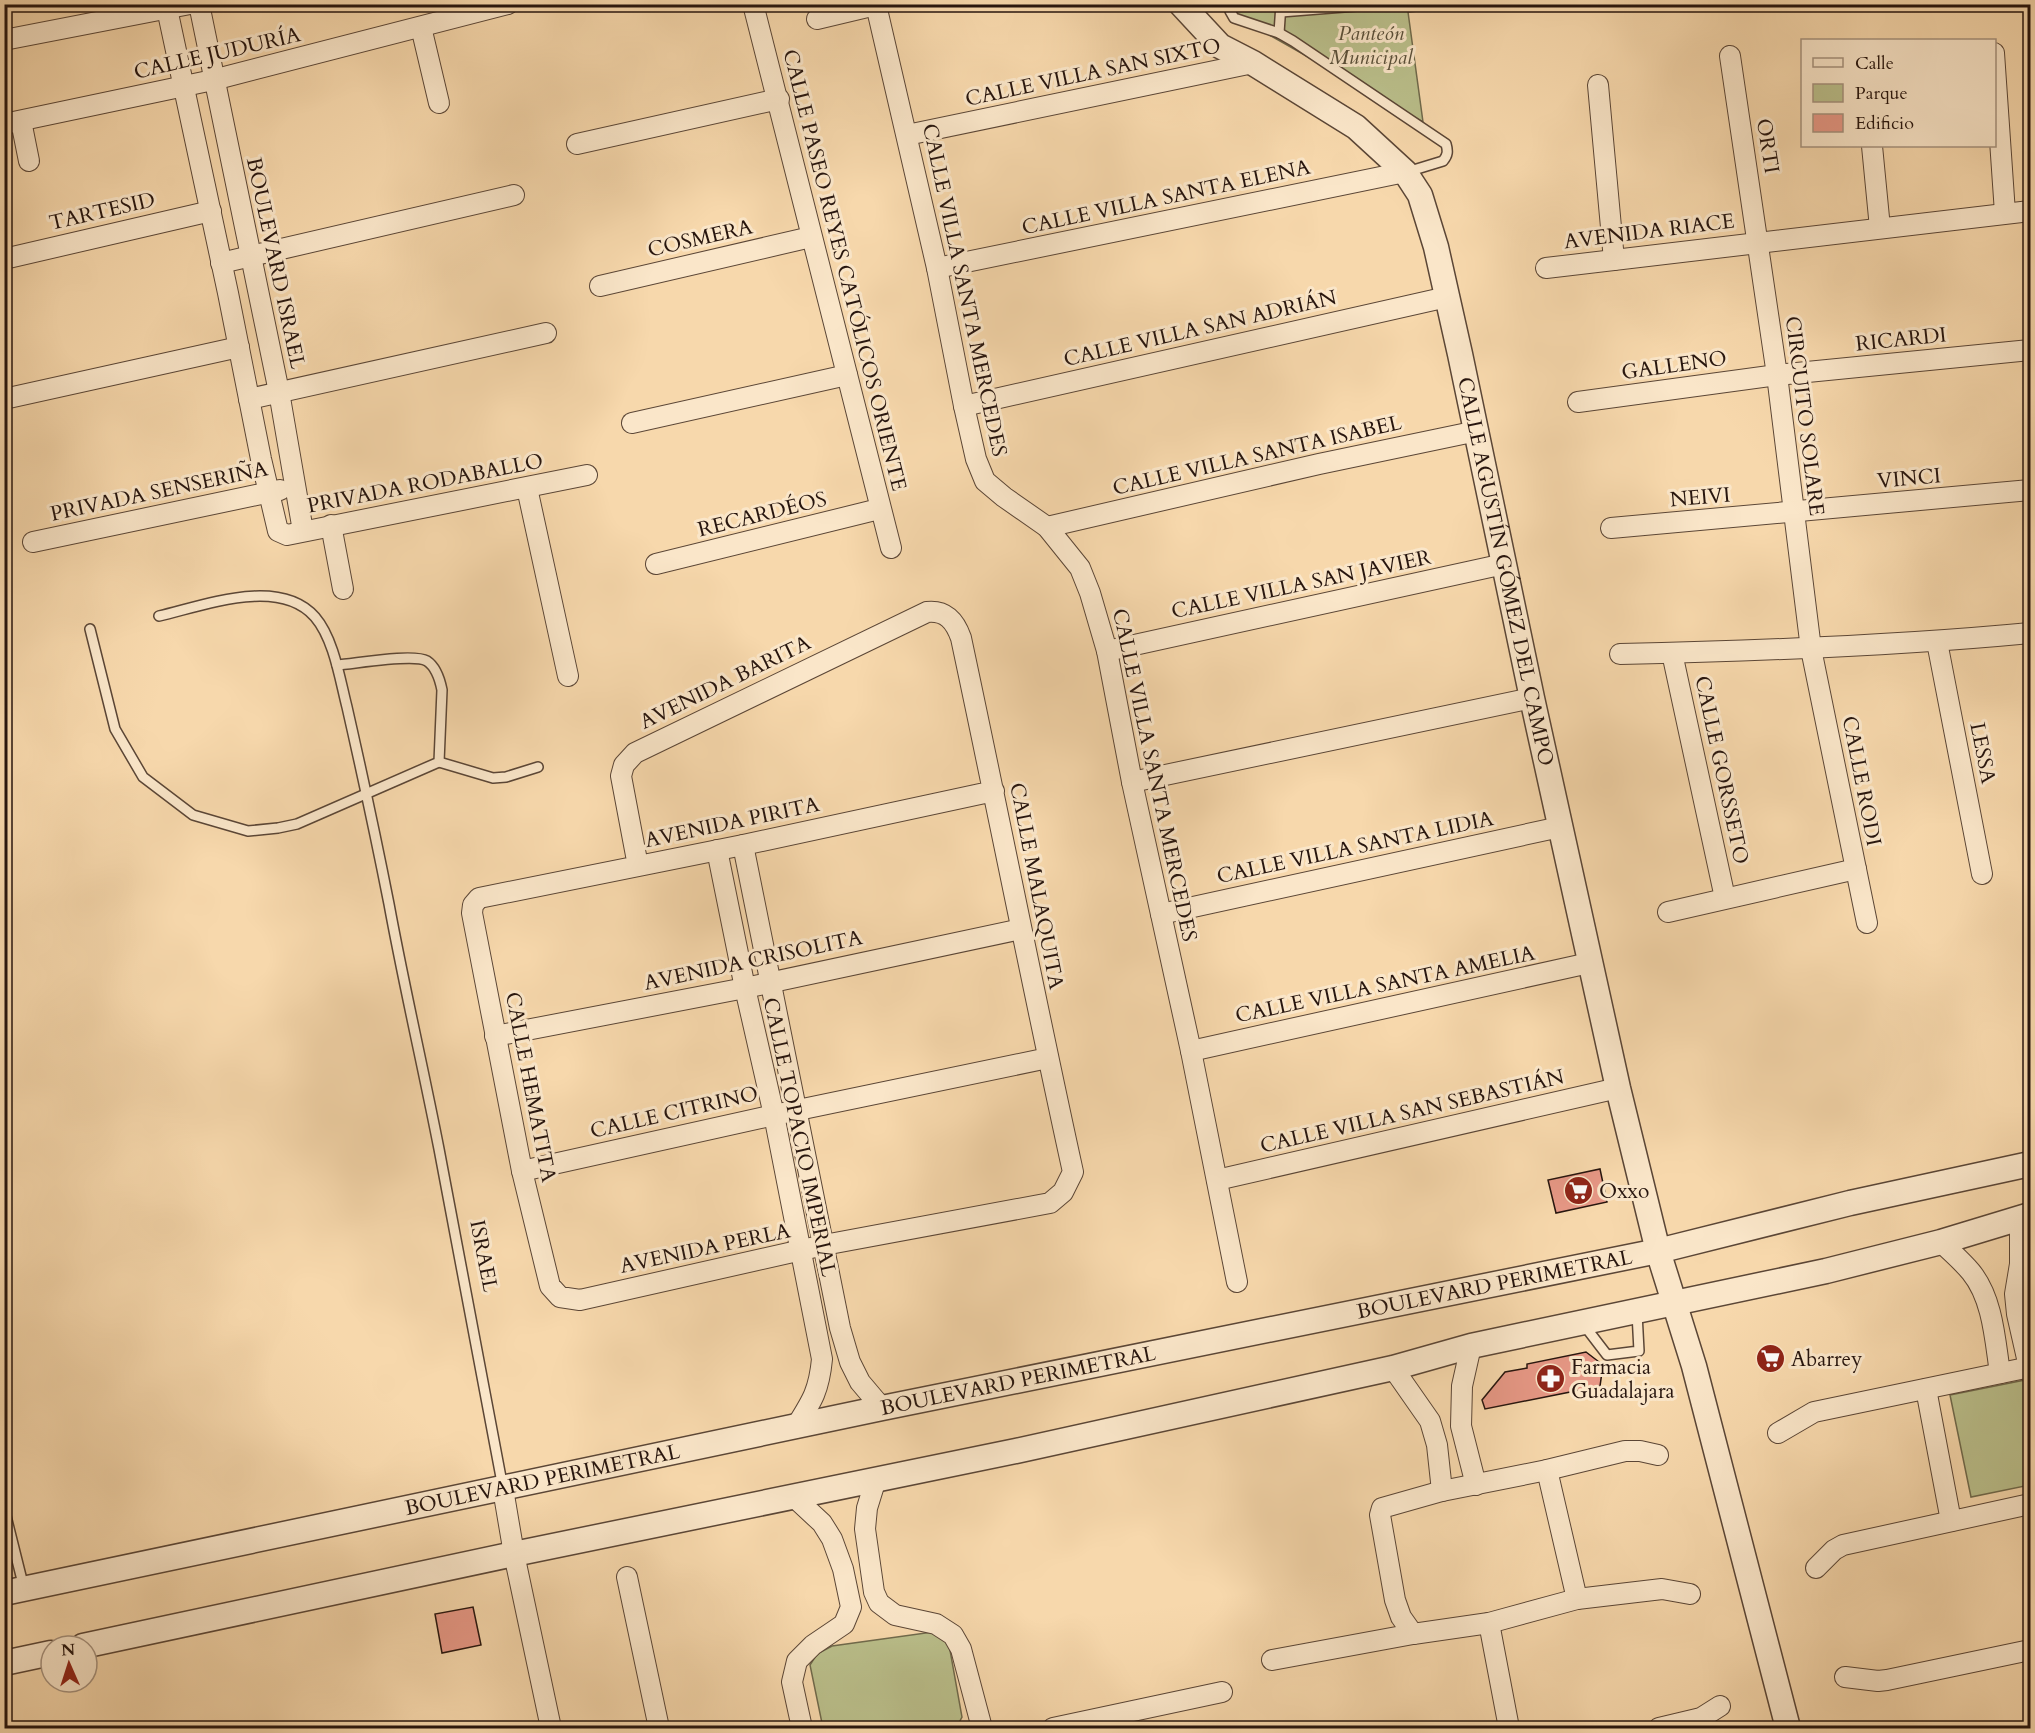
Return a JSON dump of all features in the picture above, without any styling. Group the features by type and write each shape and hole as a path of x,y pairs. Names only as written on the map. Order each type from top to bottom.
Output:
{"street":[{"path":"4,40 190,4"},
{"name":"BOULEVARD ISRAEL","path":"198,4 279,392 303,531"},
{"name":"CALLE JUDURÍA","path":"13,123 213,80 508,4"},
{"name":"CALLE PASEO REYES CATÓLICOS ORIENTE","path":"753,4 879,509 891,548"},
{"name":"CALLE AGUSTÍN GÓMEZ DEL CAMPO","path":"1181,4 1220,46 1253,63 1356,128 1405,172 1420,195 1436,247 1477,431 1532,698 1618,1088 1658,1251 1694,1366 1788,1728"},
{"path":"817,19 878,5"},
{"name":"CALLE VILLA SANTA MERCEDES","path":"878,5 937,268 963,406 976,459 985,481 1047,527 1080,568 1107,651 1132,782 1191,1051 1237,1282"},
{"path":"167,7 268,492"},
{"path":"421,27 439,102"},
{"name":"ORTI","path":"1730,57 1758,242"},
{"name":"CALLE VILLA SAN SIXTO","path":"907,135 1253,63"},
{"path":"1996,72 2006,213"},
{"path":"1598,85 1614,260"},
{"path":"577,144 778,99"},
{"path":"13,123 28,161"},
{"path":"1872,147 1880,228"},
{"name":"CALLE VILLA SANTA ELENA","path":"937,268 1405,172"},
{"path":"221,263 514,195"},
{"name":"TARTESID","path":"4,259 211,211"},
{"path":"1758,242 2031,211"},
{"name":"COSMERA","path":"600,286 811,237"},
{"name":"AVENIDA RIACE","path":"1546,268 1758,242"},
{"name":"CIRCUITO SOLARE","path":"1758,242 1811,649"},
{"name":"CALLE VILLA SAN ADRIÁN","path":"963,406 1447,297"},
{"path":"249,399 546,333"},
{"path":"4,399 239,347"},
{"name":"RICARDI","path":"1777,375 2031,350"},
{"path":"632,423 847,375"},
{"name":"GALLENO","path":"1578,402 1777,375"},
{"name":"CALLE VILLA SANTA ISABEL","path":"1047,527 1319,464 1477,431"},
{"name":"PRIVADA RODABALLO","path":"268,492 276,527 278,531 287,535 587,475"},
{"name":"PRIVADA SENSERIÑA","path":"33,542 295,487"},
{"path":"527,488 568,676"},
{"name":"VINCI","path":"1793,513 2031,490"},
{"name":"RECARDÉOS","path":"656,564 879,509"},
{"name":"NEIVI","path":"1611,528 1793,513"},
{"path":"331,525 343,589"},
{"name":"CALLE VILLA SAN JAVIER","path":"1107,651 1504,564"},
{"name":"AVENIDA BARITA","path":"638,866 621,777 624,765 635,753 927,612 937,611 946,614"},
{"name":"CALLE MALAQUITA","path":"946,614 957,627 962,638 1073,1172"},
{"path":"1620,654 1811,649 1937,642 2031,633"},
{"name":"LESSA","path":"1937,642 1982,874"},
{"name":"CALLE RODI","path":"1811,649 1867,922"},
{"name":"CALLE GORSSETO","path":"1672,653 1725,898"},
{"path":"1132,782 1532,698"},
{"name":"AVENIDA PIRITA","path":"479,898 743,845 994,791"},
{"name":"CALLE VILLA SANTA LIDIA","path":"1161,914 1560,827"},
{"name":"CALLE TOPACIO IMPERIAL","path":"743,845 847,1353 860,1382 882,1408"},
{"name":"CALLE TOPACIO IMPERIAL","path":"717,850 774,1114 822,1359 819,1383 812,1401 795,1428"},
{"path":"1668,912 1856,869"},
{"name":"CALLE HEMATITA","path":"479,898 473,905 472,913 522,1171 550,1286"},
{"name":"AVENIDA CRISOLITA","path":"495,1036 745,988 1021,929"},
{"name":"CALLE VILLA SANTA AMELIA","path":"1191,1051 1589,963"},
{"name":"CALLE CITRINO","path":"522,1171 774,1114 1048,1058"},
{"name":"CALLE VILLA SAN SEBASTIÁN","path":"1217,1180 1618,1088"},
{"name":"BOULEVARD PERIMETRAL","path":"14,1591 882,1408 1658,1251 1850,1203 2030,1165"},
{"name":"AVENIDA PERLA","path":"550,1286 560,1297 579,1300 824,1245 1050,1203 1064,1192 1073,1172"},
{"path":"99,1643 514,1554 1016,1451 1393,1368 1471,1346 1826,1271 1941,1242 2025,1217 2015,1294 2017,1314 2030,1367 1814,1412 1778,1433"},
{"path":"1941,1242 1971,1272 1982,1289 1991,1320 2000,1373"},
{"path":"812,1314 837,1309"},
{"path":"1991,1320 2017,1314"},
{"path":"1471,1346 1462,1386 1461,1426 1476,1485"},
{"path":"822,1359 847,1353"},
{"path":"1393,1368 1430,1421 1442,1491"},
{"path":"1926,1389 1951,1521"},
{"path":"1434,1434 1461,1426"},
{"path":"1413,1634 1401,1617 1395,1600 1380,1515 1382,1508 1442,1491 1547,1470 1625,1451 1640,1451 1658,1455"},
{"path":"1547,1470 1577,1599"},
{"path":"876,1479 867,1508 865,1529 873,1592 879,1603 895,1615 936,1624 953,1635 961,1649 982,1728"},
{"name":"ISRAEL","path":"503,1489 550,1728"},
{"path":"794,1497 822,1523 832,1539 843,1569 851,1607 844,1624 796,1660 792,1682 802,1728"},
{"path":"1816,1568 1834,1550 1843,1545 2031,1504"},
{"path":"843,1569 870,1565"},
{"path":"627,1577 659,1728"},
{"path":"1272,1660 1413,1634 1489,1623 1577,1599 1662,1589 1690,1594"},
{"path":"1489,1623 1509,1728"},
{"path":"1845,1677 1887,1680 2031,1650"},
{"path":"4,1663 39,1656"},
{"path":"1053,1728 1222,1692"},
{"path":"1659,1728 1701,1718 1720,1706"}],"lane":[{"path":"1229,4 1234,18 1279,33 1293,41 1446,144 1447,157 1443,161 1405,172"},
{"path":"1279,33 1281,8 1382,4"},
{"name":"ISRAEL","path":"159,616 249,596 282,598 303,607 316,618 327,636 337,665 367,794 441,1158 503,1489"},
{"path":"90,629 115,729 143,777 193,815 248,831 278,828 314,818 439,762 493,778 506,777 538,767"},
{"path":"337,665 413,658 427,661 440,679 442,690 439,762"},
{"path":"1582,1323 1607,1355 1639,1351 1636,1311"},
{"path":"4,1509 14,1591"}],"green space":[{"name":"Panteón Municipal","path":"1224,5 1481,5 1408,12 1423,122 1234,15"},
{"path":"2030,1379 2030,1485 1971,1497 1950,1395"},
{"path":"940,1631 948,1639 962,1717 956,1728 823,1728 810,1665 817,1654 832,1646"}],"building":[{"name":"Oxxo","path":"1600,1169 1607,1202 1556,1213 1548,1180"},
{"name":"Farmacia Guadalajara","path":"1586,1352 1603,1365 1600,1386 1485,1409 1482,1400 1505,1372 1527,1368 1527,1364"},
{"path":"473,1607 481,1645 442,1653 435,1614"}],"place":[{"name":"Oxxo","path":"1578,1191"},
{"name":"Abarrey","path":"1770,1359"},
{"name":"Farmacia Guadalajara","path":"1550,1379"}]}
